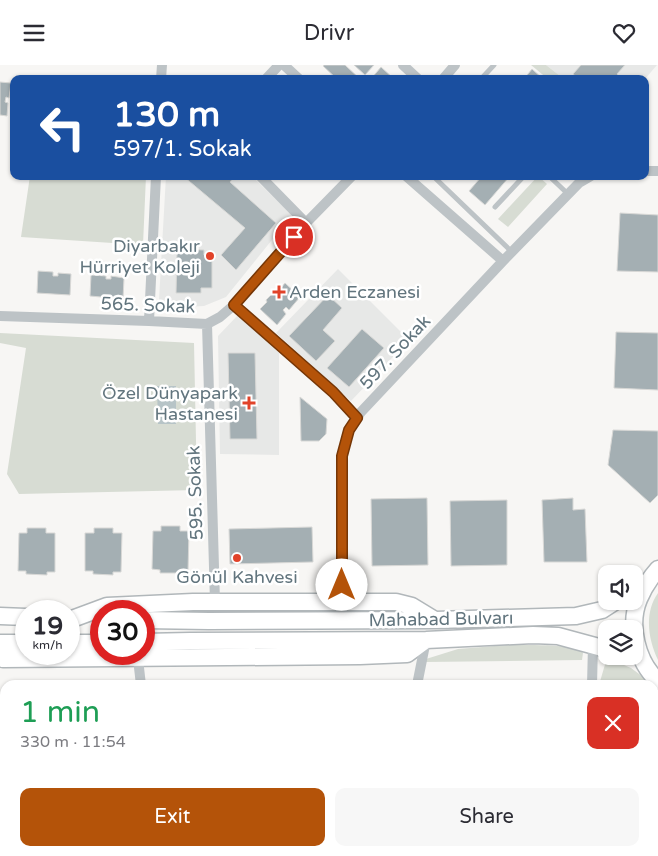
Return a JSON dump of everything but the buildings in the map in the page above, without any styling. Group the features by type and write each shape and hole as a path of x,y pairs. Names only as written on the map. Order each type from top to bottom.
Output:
{"main road":[{"path":"643,583 653,575"},
{"path":"653,575 638,600 634,621 636,643 644,663 657,680"},
{"path":"80,615 107,606 193,602 396,602 412,606 435,620"},
{"name":"Mahabad Bulvarı","path":"155,620 435,620 576,616 602,610"},
{"path":"0,616 15,617"},
{"name":"Mahabad Bulvarı","path":"155,642 426,641 533,635 558,636 598,646"},
{"path":"155,659 360,657 407,654 426,641"},
{"path":"0,643 15,643"},
{"path":"0,655 3,659 90,659"}],"street":[{"path":"270,75 279,65"},
{"path":"284,65 295,75"},
{"path":"403,65 414,75"},
{"path":"446,75 455,65"},
{"path":"149,321 156,180"},
{"path":"264,180 306,223"},
{"name":"565. Sokak","path":"0,316 207,324 220,317 234,305 306,223 348,180"},
{"path":"411,180 503,261"},
{"name":"597. Sokak","path":"342,603 342,456 349,430 368,405 503,261 579,183 584,180"},
{"path":"234,305 333,392 357,418"},
{"name":"595. Sokak","path":"207,324 215,602"},
{"path":"418,680 426,641"},
{"path":"593,680 598,656"},
{"path":"139,665 140,680"}],"lane":[{"path":"485,75 494,65"},
{"path":"437,180 512,252"},
{"path":"495,207 520,180"},
{"path":"553,180 568,194"}],"shaded area":[{"path":"531,65 546,65 559,75 543,75"},
{"path":"546,65 657,65 648,75 559,75"},
{"path":"29,180 146,180 143,245 21,237"},
{"name":"Diyarbakır Hürriyet Koleji","path":"166,180 256,180 292,215 226,297 204,306 165,308 159,300"},
{"path":"534,180 542,180 547,184 508,227 498,219"},
{"path":"338,269 409,340 351,401 276,333"},
{"name":"Özel Dünyapark Hastanesi","path":"238,315 279,353 279,455 220,454 218,336"},
{"path":"0,333 194,343 197,490 19,494 7,474 26,348 0,343"},
{"path":"157,386 176,386 176,424 158,424"},
{"path":"658,593 658,660 650,635 649,617"},
{"path":"507,645 571,647 580,649 583,653 582,660 426,662 426,659 458,649"},
{"path":"605,665 624,665 647,680 600,680"}],"place":[{"name":"Diyarbakır Hürriyet Koleji","path":"210,256"},
{"name":"Arden Eczanesi","path":"279,292"},
{"name":"Özel Dünyapark Hastanesi","path":"249,403"},
{"name":"Gönül Kahvesi","path":"237,558"}],"route":[{"path":"294,237 234,305 333,392 357,418 349,430 342,456 342,585"}]}
